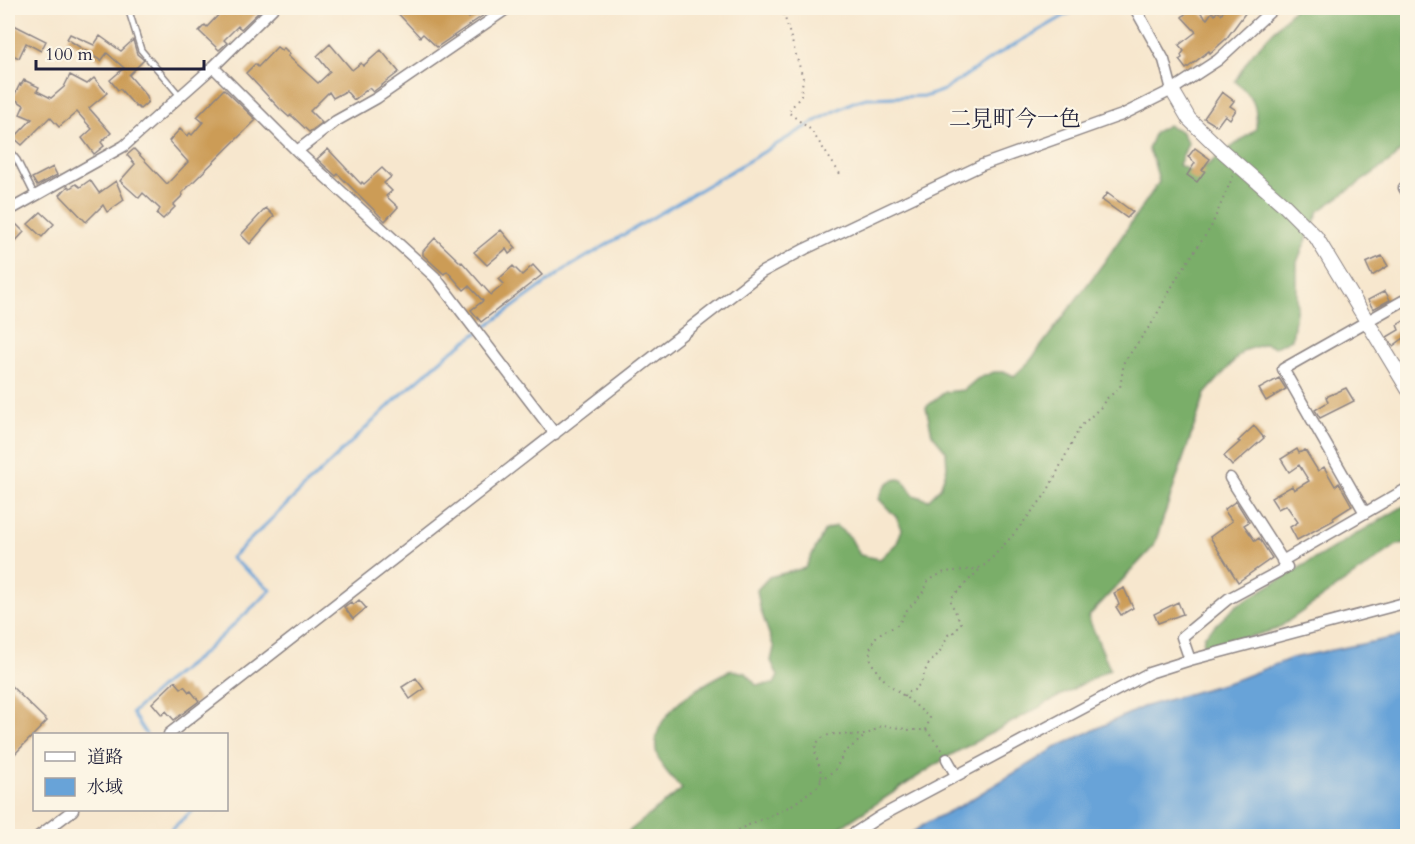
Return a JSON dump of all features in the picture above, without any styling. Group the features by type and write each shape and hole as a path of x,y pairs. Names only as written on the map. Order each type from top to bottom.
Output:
{"street":[{"path":"8,211 124,146 181,97 273,8"},
{"path":"297,151 336,122 377,98 508,8"},
{"path":"1135,8 1164,60 1172,90 1189,119 1317,237 1407,390"},
{"path":"172,733 762,272 805,249 982,165 1122,115 1172,90 1218,60 1274,8"},
{"path":"213,67 297,151 435,277 555,434"},
{"path":"1365,513 1283,369 1407,298"},
{"path":"1230,478 1287,567"},
{"path":"1287,567 1282,561 1407,488"},
{"path":"1190,660 1182,637 1228,599 1287,567"},
{"path":"850,837 881,816 1149,673 1407,602"},
{"path":"947,759 956,775"},
{"path":"39,837 72,811"}],"lane":[{"path":"129,8 141,50 181,97"},
{"path":"8,149 17,160 35,196"}],"path":[{"path":"782,8 803,78 801,96 788,112 811,130 842,177"},
{"path":"904,696 921,683 927,666 939,653 948,635 956,631 960,623 951,603 951,597 1013,535 1046,494 1080,427 1106,399 1120,388 1124,362 1152,323 1178,276 1210,227 1238,165"},
{"path":"926,730 930,718 888,685 885,678 873,666 870,658 874,640 880,632 898,625 907,610 915,604 926,589 928,580 944,572 976,569 985,565"},
{"path":"820,780 835,770 844,753 883,725 926,730 947,759"},
{"path":"727,837 743,827 788,809 819,785 822,775 816,758 816,748 819,740 828,735 866,735"}],"green space":[{"path":"1295,8 1407,8 1407,141 1395,158 1319,211 1297,262 1297,305 1292,339 1275,347 1265,344 1243,351 1205,394 1154,546 1088,617 1110,669 949,756 827,836 623,836 682,789 663,766 656,750 657,736 670,712 694,691 731,670 746,673 756,685 774,684 778,676 771,661 774,648 760,608 757,590 769,577 805,568 825,530 836,526 850,537 860,555 880,559 897,543 902,529 896,517 879,499 885,487 893,480 902,479 914,495 928,500 940,488 947,468 946,451 932,434 926,407 945,392 964,390 977,379 994,372 1006,372 1014,376 1030,361 1105,261 1159,182 1148,149 1155,132 1168,125 1181,131 1188,143 1179,165 1195,174 1256,129 1253,102 1235,81 1251,55"},
{"path":"1407,504 1407,544 1397,545 1277,629 1211,648 1203,645 1204,636 1237,605"}],"water":[{"path":"1407,635 1407,836 907,836 1057,747 1143,707 1233,681 1292,658"}],"building":[{"path":"225,8 263,8 241,29 238,26 224,40 227,43 219,50 199,31 205,25 207,27"},
{"path":"393,8 460,8 469,18 481,8 494,8 437,47 423,34 420,37"},
{"path":"1191,8 1196,8 1207,19 1212,12 1215,15 1217,11 1221,14 1226,8 1249,8 1226,39 1186,69 1179,60 1184,51 1179,45 1196,32 1182,17"},
{"path":"8,22 46,41 41,51 26,43 19,58 8,53 12,36 8,33"},
{"path":"70,34 94,45 100,36 121,51 133,40 137,54 144,60 129,75 147,96 148,102 140,109 136,107 110,80 124,68 107,53 101,61 67,39"},
{"path":"330,44 352,70 361,63 363,66 381,50 399,72 373,92 369,88 354,100 346,91 333,98 329,92 310,111 322,123 309,132 291,115 289,117 280,109 246,73 255,64 258,67 277,47 281,50 284,48 290,54 288,56 318,83 330,72 317,56"},
{"path":"70,75 87,84 94,78 107,93 89,108 111,133 101,142 104,146 94,154 82,138 92,129 77,112 59,127 50,117 22,145 14,138 32,119 20,114 24,105 13,98 20,84 24,80 39,87 37,91 51,98 64,87"},
{"path":"224,89 256,120 182,193 183,195 173,205 175,207 163,219 157,214 160,209 143,193 139,198 120,181 135,164 127,155 134,149 167,184 188,162 169,141 180,129 187,136 190,133 192,135 203,122 197,117"},
{"path":"1222,92 1234,101 1230,106 1236,110 1230,119 1225,115 1217,126 1204,118"},
{"path":"1195,148 1210,159 1197,182 1187,175 1195,163 1188,157"},
{"path":"328,149 361,184 362,182 364,184 382,168 391,177 384,183 392,191 386,196 398,207 385,221 338,174 336,176 317,159"},
{"path":"53,167 57,175 37,186 32,178"},
{"path":"90,180 99,193 116,181 124,200 107,212 103,205 86,222 60,195 68,186 70,188 76,184 80,187"},
{"path":"1107,193 1133,212 1127,218 1102,200"},
{"path":"266,208 274,216 250,244 241,235"},
{"path":"41,212 54,224 42,237 28,224"},
{"path":"14,222 24,232 8,249 8,229"},
{"path":"501,230 516,248 509,254 506,249 487,265 474,252"},
{"path":"435,238 462,262 491,295 504,284 499,279 513,266 522,275 533,265 542,275 481,322 471,310 483,301 469,286 464,290 447,271 444,274 423,255 423,251"},
{"path":"1382,256 1388,266 1372,276 1366,263"},
{"path":"1385,291 1390,300 1373,309 1368,300"},
{"path":"1407,319 1407,346 1404,338 1393,346 1387,337 1399,330 1397,325"},
{"path":"1279,378 1286,389 1266,401 1259,389"},
{"path":"1346,388 1354,401 1320,418 1315,410 1328,402 1326,397"},
{"path":"1254,426 1264,438 1232,466 1224,456"},
{"path":"1297,449 1299,453 1305,450 1318,471 1324,467 1335,486 1339,483 1352,506 1333,518 1334,520 1297,540 1290,527 1298,522 1286,505 1278,509 1271,498 1292,486 1294,490 1309,481 1299,465 1289,472 1281,459"},
{"path":"1236,501 1249,522 1244,525 1255,541 1259,538 1272,558 1238,582 1210,537 1232,521 1224,510"},
{"path":"1124,588 1133,608 1121,615 1116,607 1119,605 1114,593"},
{"path":"359,600 366,608 353,619 344,607 351,602 353,605"},
{"path":"1178,602 1183,614 1158,623 1154,614"},
{"path":"416,678 424,689 410,699 402,687"},
{"path":"175,681 181,688 184,686 189,692 191,691 199,701 174,720 166,711 162,715 152,703"},
{"path":"8,683 47,721 8,761"}],"waterway":[{"path":"145,733 132,713 200,656 271,590 231,558 394,401 448,354 564,270 816,121 853,102 867,98 927,96 944,90 998,54 1078,8"},
{"path":"164,836 192,811"}],"district":[{"name":"二見町今一色","path":"1015,118"}]}
